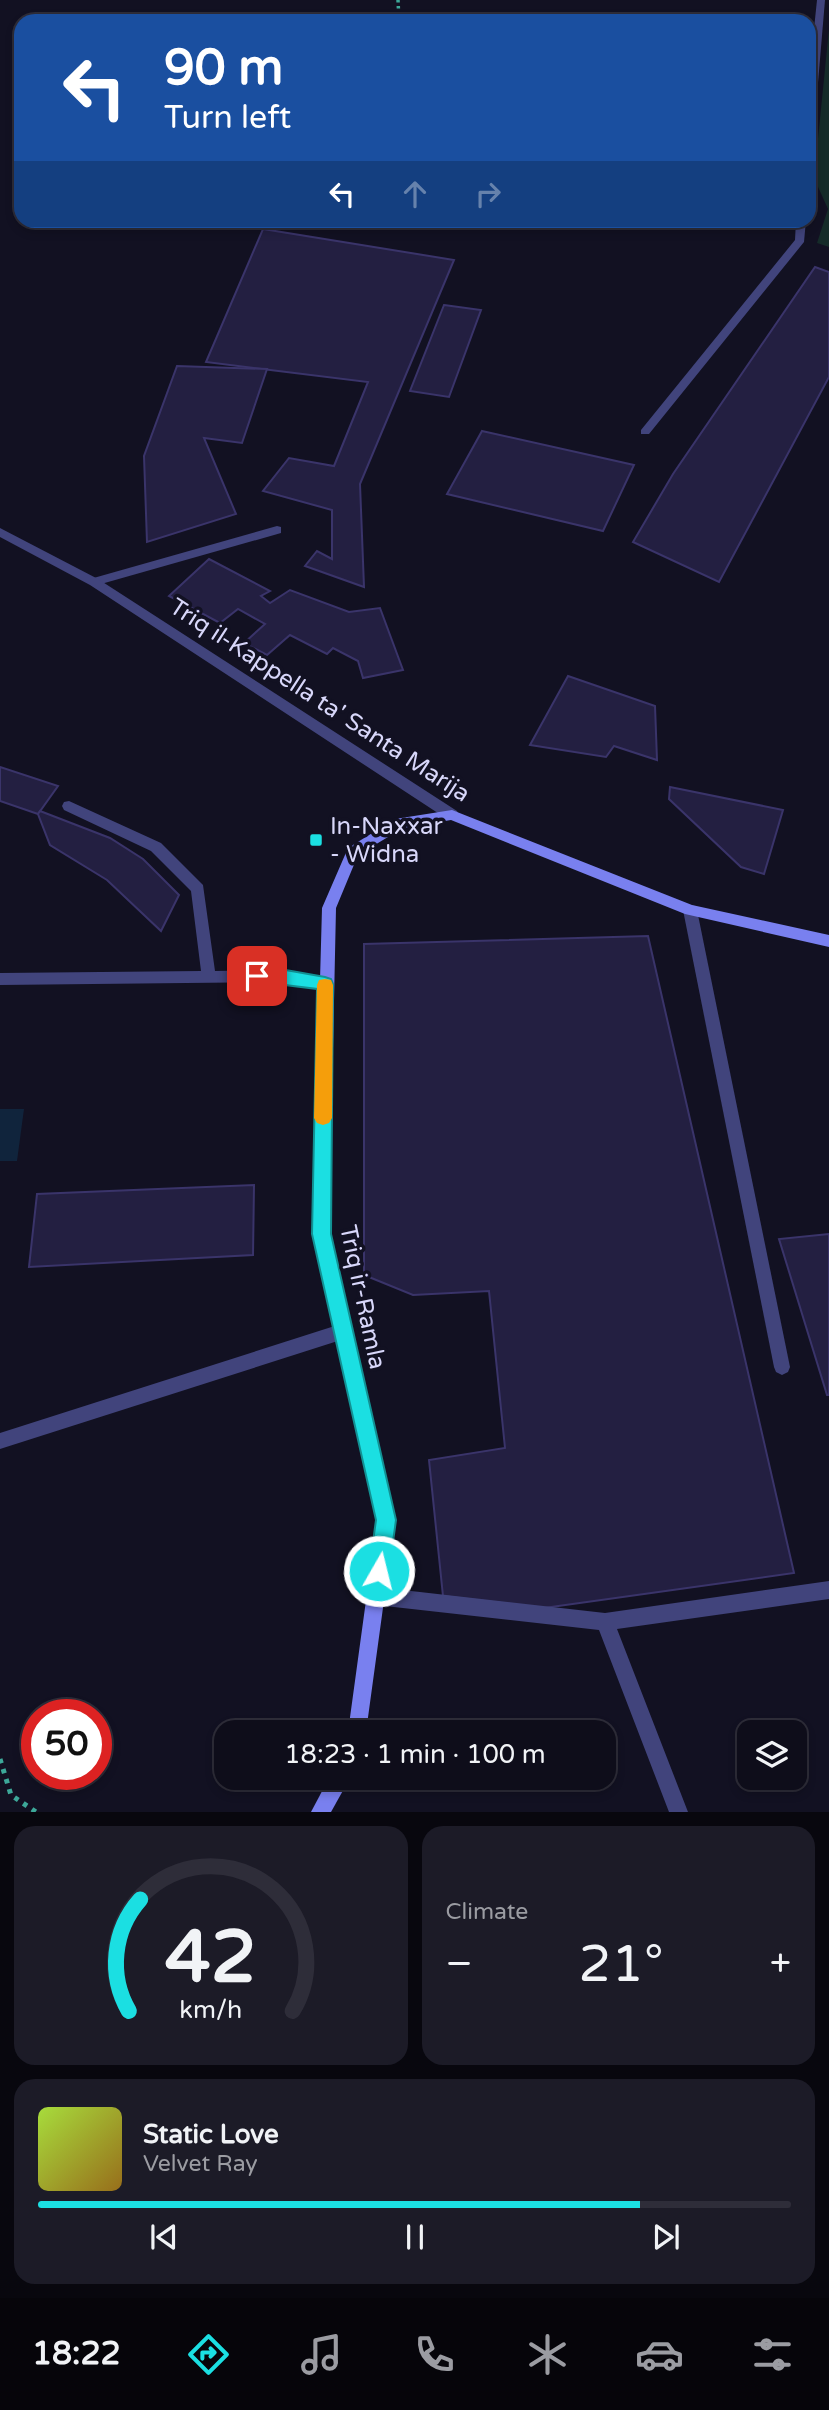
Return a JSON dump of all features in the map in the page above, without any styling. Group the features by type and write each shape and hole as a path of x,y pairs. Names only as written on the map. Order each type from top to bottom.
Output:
{"main road":[{"name":"Triq il-Kappella ta' Santa Marija","path":"452,815 690,910 829,941"},
{"name":"Triq ir-Ramla","path":"359,1720 386,1520 321,1234 325,984 329,908 353,852 400,823 452,815"},
{"path":"320,1811 333,1790"}],"street":[{"path":"816,55 821,0"},
{"path":"645,432 800,240 801,228"},
{"path":"94,582 277,530"},
{"name":"Triq il-Kappella ta' Santa Marija","path":"0,532 94,582 452,815"},
{"path":"69,806 156,847 198,889 209,976"},
{"path":"690,910 782,1367"},
{"path":"0,979 280,976 325,984"},
{"path":"0,1441 344,1331"},
{"path":"376,1596 605,1622 829,1590"},
{"path":"605,1622 679,1811"}],"path":[{"path":"0,1759 11,1796 36,1811"}],"green space":[{"path":"829,29 829,247 817,243 828,209 816,182"}],"water":[{"path":"0,1109 24,1109 17,1161 0,1161"}],"building":[{"path":"263,229 454,260 360,484 364,587 305,566 317,551 332,559 332,510 263,491 289,458 334,466 368,382 206,362"},
{"path":"815,267 829,272 829,377 719,582 633,542 673,474"},
{"path":"444,305 481,310 449,397 410,391"},
{"path":"177,366 267,369 242,443 204,438 236,514 147,542 144,456"},
{"path":"482,431 634,465 603,531 447,494"},
{"path":"209,559 270,591 261,596 270,603 290,590 349,612 380,608 403,670 363,678 358,661 333,648 327,654 290,635 267,655 244,643 265,624 238,609 220,623 169,596"},
{"path":"568,676 655,706 657,760 614,746 606,757 530,745"},
{"path":"0,767 58,786 38,814 0,801"},
{"path":"670,787 783,810 764,874 741,867 669,799"},
{"path":"40,811 110,838 143,859 179,895 161,931 107,880 50,845 38,814"},
{"path":"648,936 794,1573 544,1608 443,1596 429,1460 505,1448 489,1291 413,1295 364,1275 364,944"},
{"path":"254,1185 253,1255 29,1267 37,1194"},
{"path":"829,1234 829,1395 827,1395 779,1239"}],"slow traffic":[{"path":"323,1118 325,985"}],"place":[{"name":"In-Naxxar - Widna","path":"316,840"}],"route":[{"path":"257,976 280,976 325,984 321,1234 386,1520 379,1571"}]}
